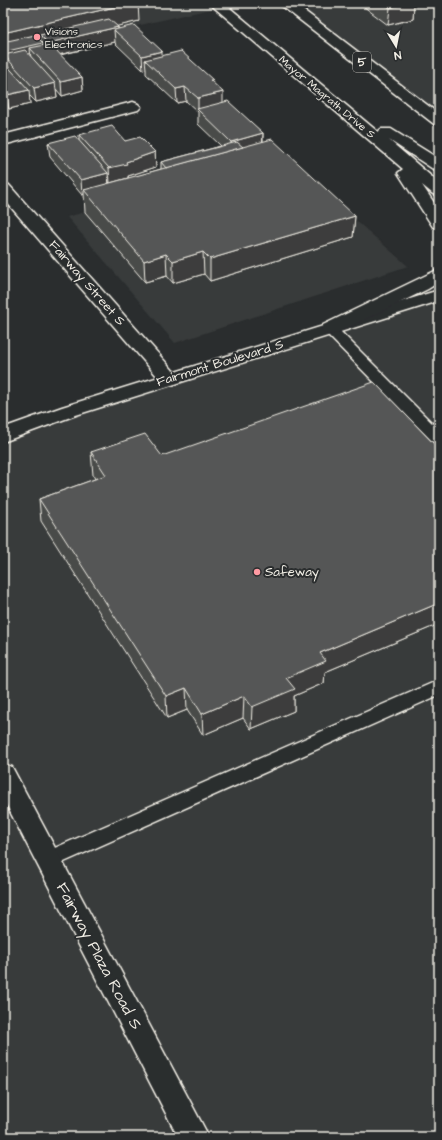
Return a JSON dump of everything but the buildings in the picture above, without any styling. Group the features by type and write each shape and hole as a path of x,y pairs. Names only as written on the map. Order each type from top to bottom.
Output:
{"main road":[{"name":"Mayor Magrath Drive S","path":"216,3 439,191"},
{"name":"5","path":"285,3 439,121"},
{"path":"314,86 439,166"},
{"path":"3,140 133,107"},
{"path":"390,151 439,223"},
{"name":"Fairway Street S","path":"3,188 170,379"},
{"path":"330,329 422,285 439,274"},
{"name":"Fairmont Boulevard S","path":"3,435 69,411 439,295"},
{"name":"Fairway Plaza Road S","path":"3,774 194,1137"}],"lane":[{"path":"330,329 439,439"},
{"path":"48,860 439,686"}],"shaded area":[{"name":"Visions Electronics","path":"3,3 216,3 220,7 3,56"},
{"path":"287,3 439,3 439,120"},
{"path":"282,156 408,266 175,343 67,217"},
{"path":"439,295 439,1137 3,1137 3,438"}],"place":[{"name":"Visions Electronics","path":"37,37"},
{"name":"Safeway","path":"257,572"}]}
